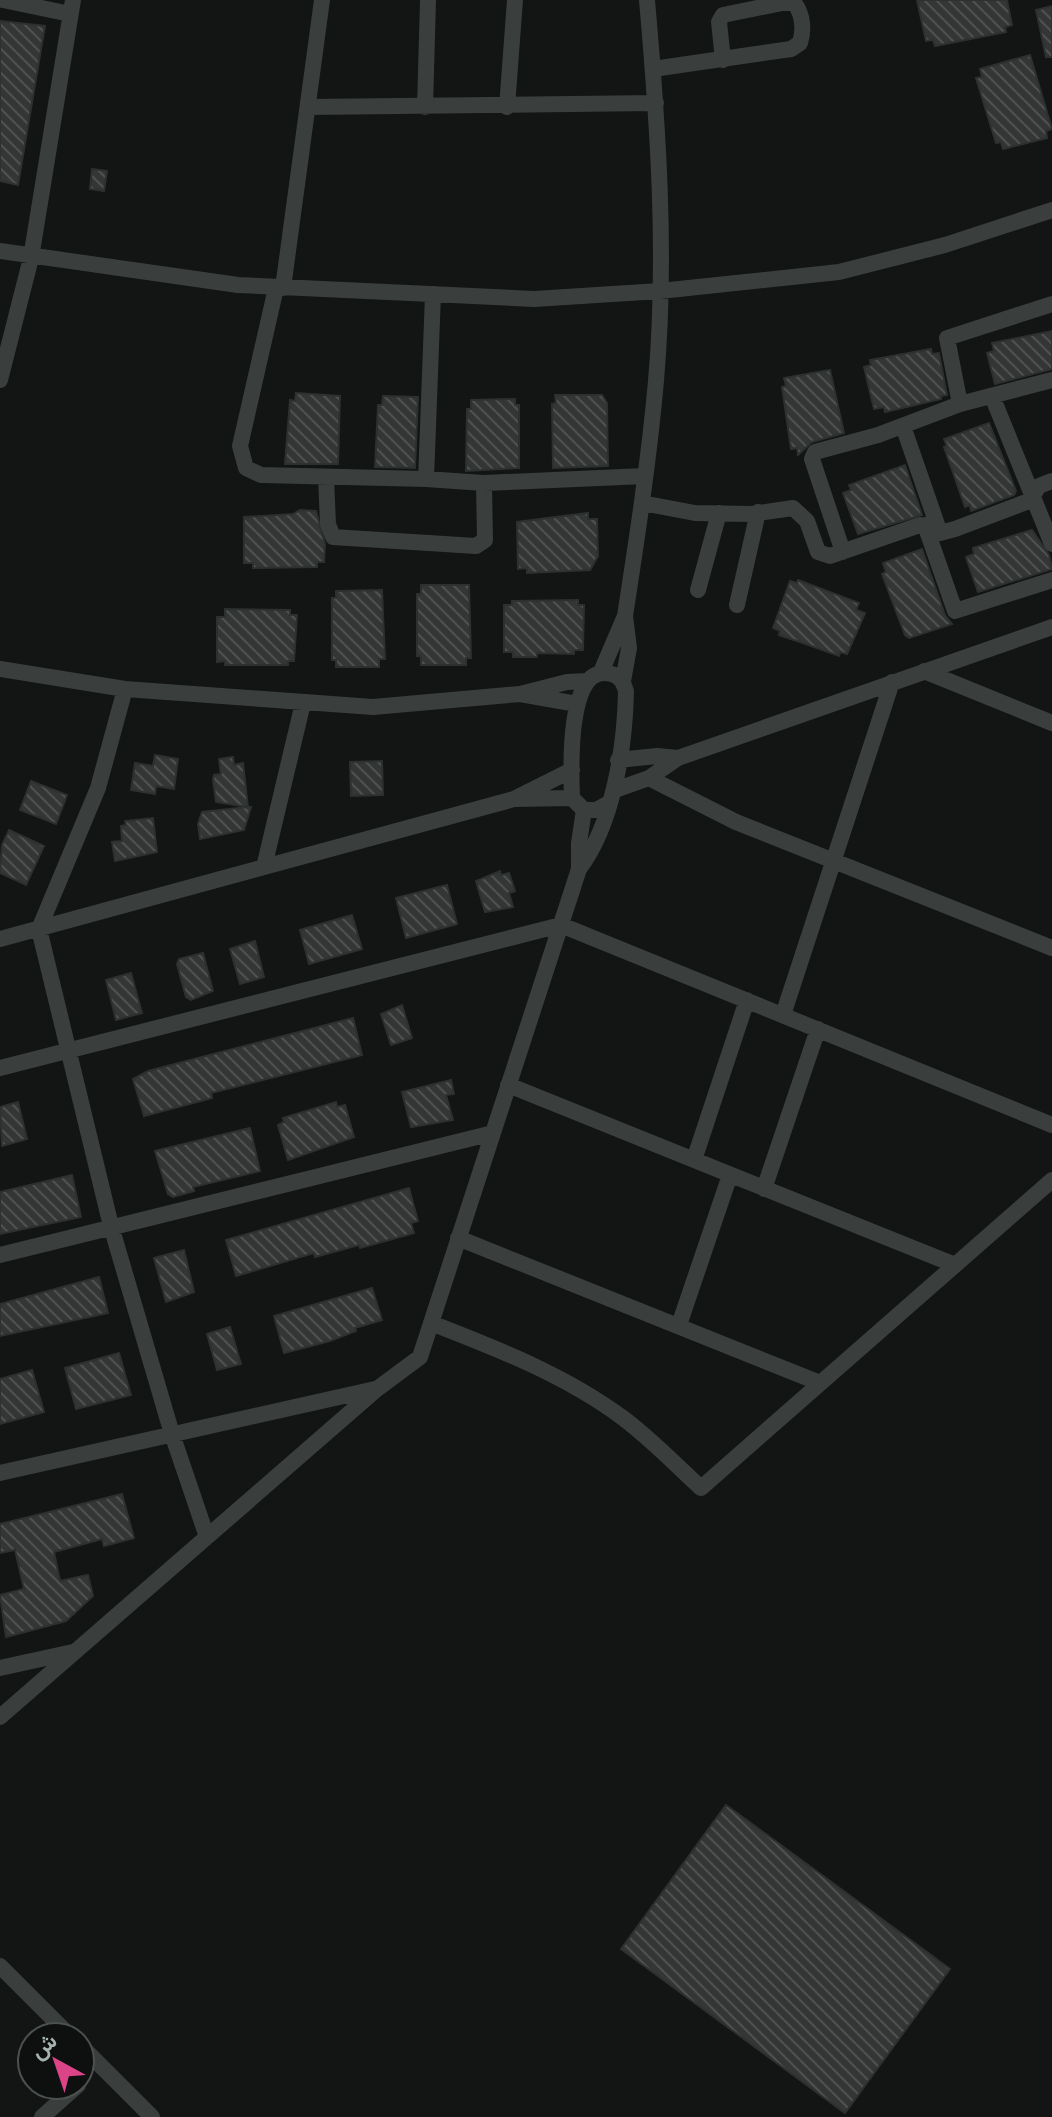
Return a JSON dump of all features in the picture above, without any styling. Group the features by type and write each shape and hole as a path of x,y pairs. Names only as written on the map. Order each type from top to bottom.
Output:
{"street":[{"path":"0,380 31,258 72,7 3,0"},
{"path":"322,0 279,288 240,446 240,458 246,468 261,475 484,483 645,476"},
{"path":"425,107 428,0"},
{"path":"507,107 515,0"},
{"path":"0,669 125,689 303,703 420,706 520,694 567,682 586,681 601,672 625,616 656,379 660,291 656,103 647,0"},
{"path":"653,69 723,60 791,49 800,43 803,33 800,11 795,4 787,2 723,15 719,22 723,60"},
{"path":"308,107 656,103"},
{"path":"0,251 31,258 279,288 534,299 660,291 839,272 945,245 1052,210"},
{"path":"426,479 433,294"},
{"path":"960,404 947,338 1052,304"},
{"path":"843,552 813,454 903,426 960,404 1052,380"},
{"path":"992,396 1052,544"},
{"path":"903,426 955,611 1052,580"},
{"path":"326,477 328,524 333,537 476,546 485,540 484,483"},
{"path":"642,503 695,513 758,512 787,508 799,511 807,521 818,552 830,556 1021,504 1039,486 1052,481"},
{"path":"737,605 758,512"},
{"path":"698,590 719,513"},
{"path":"579,869 594,850 612,796 626,702 623,681 629,648 625,616"},
{"path":"514,799 578,804 596,810 612,796 649,778 678,758 1052,627"},
{"path":"924,671 1052,723"},
{"path":"601,672 614,674 623,681"},
{"path":"0,1717 377,1389 420,1357 579,869 578,804 572,770 577,704 586,681"},
{"path":"783,1015 892,682"},
{"path":"125,689 98,788 39,929 111,1226 172,1434 207,1537"},
{"path":"520,694 577,704"},
{"path":"264,867 303,703"},
{"path":"618,760 657,756 678,758"},
{"path":"0,939 514,799 572,770"},
{"path":"649,778 736,822 1052,948"},
{"path":"0,1068 561,925 1052,1125"},
{"path":"694,1160 747,1000"},
{"path":"764,1189 818,1029"},
{"path":"508,1085 955,1265"},
{"path":"0,1255 493,1133"},
{"path":"679,1325 730,1175"},
{"path":"431,1323 507,1352 587,1394 622,1418 701,1488 1052,1180"},
{"path":"458,1238 820,1383"},
{"path":"0,1473 377,1389"},
{"path":"0,1668 75,1652"},
{"path":"0,1966 55,2021"},
{"path":"96,2061 152,2117"},
{"path":"96,2069 100,2065"},
{"path":"42,2117 60,2101"}],"building":[{"path":"917,0 1007,0 1012,25 1005,27 1006,32 935,46 933,40 926,41"},
{"path":"1052,6 1052,57 1046,57 1036,10"},
{"path":"0,21 45,26 18,185 0,181"},
{"path":"1030,55 1052,129 1046,131 1047,138 1003,149 1001,142 996,143 976,78 982,77 980,69"},
{"path":"92,169 107,171 104,191 90,189"},
{"path":"1052,331 1052,369 995,384 987,353 994,351 992,343"},
{"path":"931,349 932,354 939,353 947,395 885,412 884,407 874,409 864,367 871,365 870,360"},
{"path":"830,370 844,433 812,442 798,455 797,448 791,449 782,387 786,386 784,378"},
{"path":"296,393 340,396 338,464 285,464 290,400 295,401"},
{"path":"555,395 602,395 607,403 608,466 553,468 552,404 556,403"},
{"path":"383,396 418,397 415,468 375,467 378,405 382,405"},
{"path":"515,399 515,405 519,405 519,468 466,471 467,409 471,409 471,400"},
{"path":"989,423 1016,491 1014,495 971,511 970,505 965,507 944,439"},
{"path":"905,465 922,515 858,534 843,493 851,490 849,485"},
{"path":"300,510 316,511 325,544 324,562 317,562 317,567 253,568 253,563 244,563 244,517 293,514"},
{"path":"588,513 588,519 597,519 598,556 590,570 527,573 527,568 518,569 517,522"},
{"path":"1032,530 1049,555 1052,569 978,592 966,557 974,554 973,548"},
{"path":"922,549 945,615 952,624 909,638 905,635 882,574 886,572 883,563"},
{"path":"798,580 859,603 856,610 865,613 847,654 840,652 839,656 779,635 780,631 773,628 790,581 797,583"},
{"path":"421,585 469,585 471,658 466,658 466,665 421,665 421,656 417,656 417,594 421,594"},
{"path":"382,590 385,659 379,659 379,667 336,667 336,660 332,660 332,598 336,598 336,591"},
{"path":"578,600 578,605 584,605 583,650 574,650 574,654 537,653 537,657 513,657 513,652 504,652 504,605 512,605 512,601"},
{"path":"225,609 290,610 290,615 297,615 294,661 288,661 288,665 225,665 225,661 217,662 217,617 225,617"},
{"path":"155,755 178,759 174,789 156,786 155,794 131,790 135,763 153,766"},
{"path":"233,757 234,765 243,763 248,807 216,802 213,780 214,775 221,774 219,759"},
{"path":"382,761 383,795 351,796 350,762"},
{"path":"31,781 67,795 56,824 20,810"},
{"path":"251,807 244,830 200,839 198,824 202,812"},
{"path":"153,818 157,852 115,861 112,842 122,841 121,826 126,825 125,821"},
{"path":"9,830 44,846 26,885 0,873 2,845"},
{"path":"500,871 501,875 509,873 515,891 509,893 513,907 485,912 476,881"},
{"path":"447,885 457,924 406,938 396,898"},
{"path":"352,915 362,949 309,964 300,930"},
{"path":"255,941 264,977 240,984 230,949"},
{"path":"203,953 213,991 191,1000 186,997 177,964 179,959"},
{"path":"131,973 142,1013 116,1020 106,980"},
{"path":"402,1005 412,1038 391,1045 381,1014"},
{"path":"353,1018 362,1055 211,1093 212,1098 144,1116 133,1079 148,1071"},
{"path":"451,1080 454,1094 446,1095 453,1120 411,1127 402,1092"},
{"path":"18,1102 27,1139 2,1146 0,1107"},
{"path":"336,1102 337,1107 345,1105 354,1137 288,1160 278,1125 284,1122 283,1118"},
{"path":"250,1128 260,1171 193,1187 194,1191 173,1197 168,1194 155,1151"},
{"path":"72,1175 81,1217 0,1234 0,1192"},
{"path":"409,1188 418,1221 411,1223 414,1233 315,1257 314,1253 236,1276 226,1240"},
{"path":"184,1250 194,1292 166,1302 154,1258"},
{"path":"99,1277 108,1313 0,1336 0,1304"},
{"path":"372,1288 382,1320 355,1328 356,1331 330,1341 284,1353 274,1316"},
{"path":"230,1327 241,1364 217,1370 207,1334"},
{"path":"119,1353 131,1395 76,1409 65,1368"},
{"path":"32,1370 44,1412 0,1424 0,1379"},
{"path":"122,1494 134,1538 104,1546 102,1539 54,1552 60,1581 88,1575 93,1596 66,1621 6,1637 0,1595 24,1589 15,1550 0,1553 0,1524"},
{"path":"726,1805 950,1969 845,2113 621,1949"}]}
